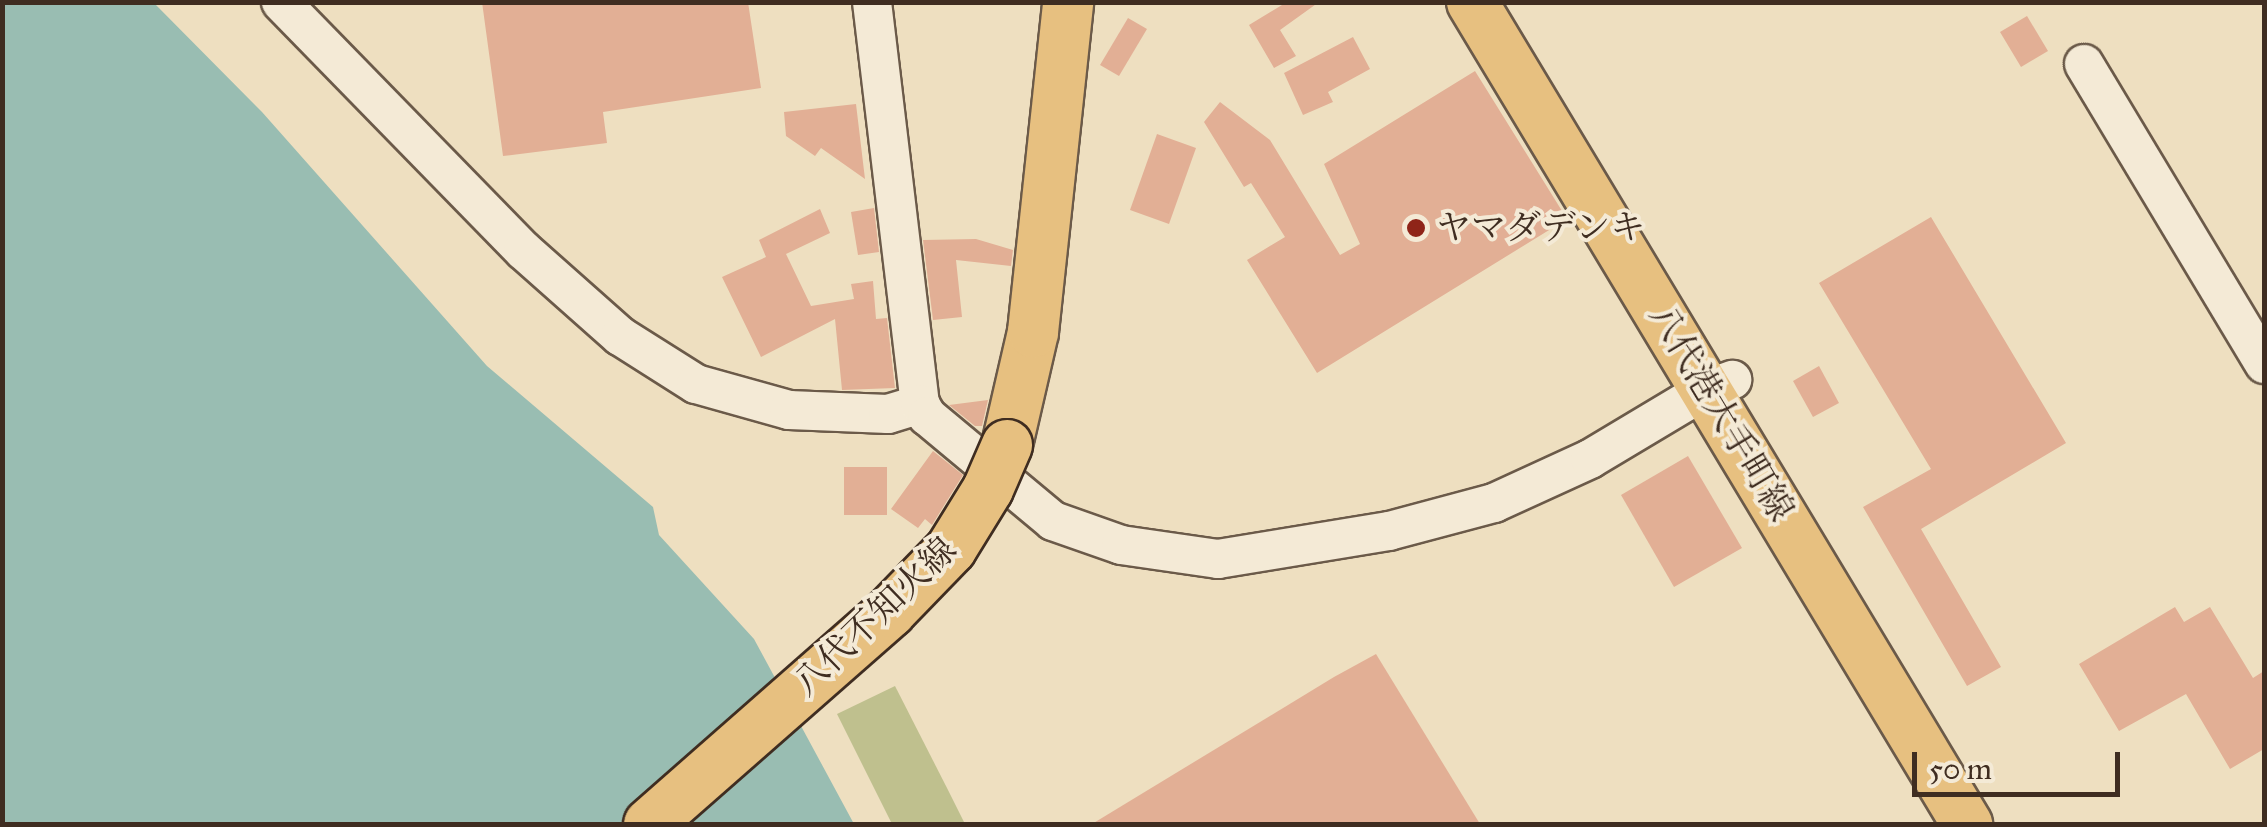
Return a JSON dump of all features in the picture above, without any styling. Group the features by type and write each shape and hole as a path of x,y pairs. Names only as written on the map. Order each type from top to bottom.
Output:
{"main road":[{"name":"八代不知火線","path":"649,824 890,612 951,549 988,490 1007,444 1033,332 1068,2"},
{"name":"八代港大手町線","path":"1472,2 2002,824"},
{"name":"八代港大手町線","path":"1508,2 1967,824"}],"street":[{"path":"281,2 523,250 620,336 696,384 789,410 888,414 920,404"},
{"path":"872,2 920,404 928,416 1053,521 1122,545 1218,559 1388,531 1494,502 1590,459 1720,384"},
{"path":"2084,64 2264,364"}],"green space":[{"path":"895,686 965,824 892,824 837,714"}],"water":[{"path":"2,3 154,3 262,112 487,366 653,507 659,535 754,639 854,824 3,824"}],"building":[{"path":"482,2 748,2 761,88 603,112 607,143 503,156"},
{"path":"1287,2 1319,2 1280,30 1296,56 1274,68 1249,25"},
{"path":"2027,16 2048,51 2021,67 2000,32"},
{"path":"1128,18 1147,29 1119,76 1100,65"},
{"path":"1353,37 1370,69 1328,92 1333,102 1303,115 1284,73"},
{"name":"ヤマダデンキ","path":"1475,71 1567,219 1317,373 1247,260 1285,237 1251,183 1244,187 1204,122 1220,102 1270,140 1340,255 1360,244 1324,164"},
{"path":"856,104 865,179 821,148 815,156 786,136 784,112"},
{"path":"1157,134 1196,148 1169,224 1130,210"},
{"path":"874,208 879,252 858,255 851,212"},
{"path":"820,209 830,233 786,254 811,306 854,299 851,284 873,281 876,319 887,318 895,388 842,390 835,319 761,357 722,277 766,257 759,240"},
{"path":"1931,217 2066,443 1921,529 2001,667 1967,686 1863,507 1931,469 1819,283"},
{"path":"976,239 1013,250 1011,266 956,260 962,317 933,320 923,240"},
{"path":"1819,366 1839,403 1813,417 1793,381"},
{"path":"988,400 982,426 975,426 949,405"},
{"path":"933,451 963,475 932,525 925,519 918,528 891,509"},
{"path":"1688,456 1742,548 1674,587 1621,495"},
{"path":"844,467 887,467 887,515 844,515"},
{"path":"2175,607 2184,622 2210,607 2253,678 2264,671 2264,749 2230,769 2186,694 2119,731 2079,664"},
{"path":"1376,654 1480,824 1092,824 1334,677"}],"place":[{"name":"ヤマダデンキ","path":"1416,228"}]}
